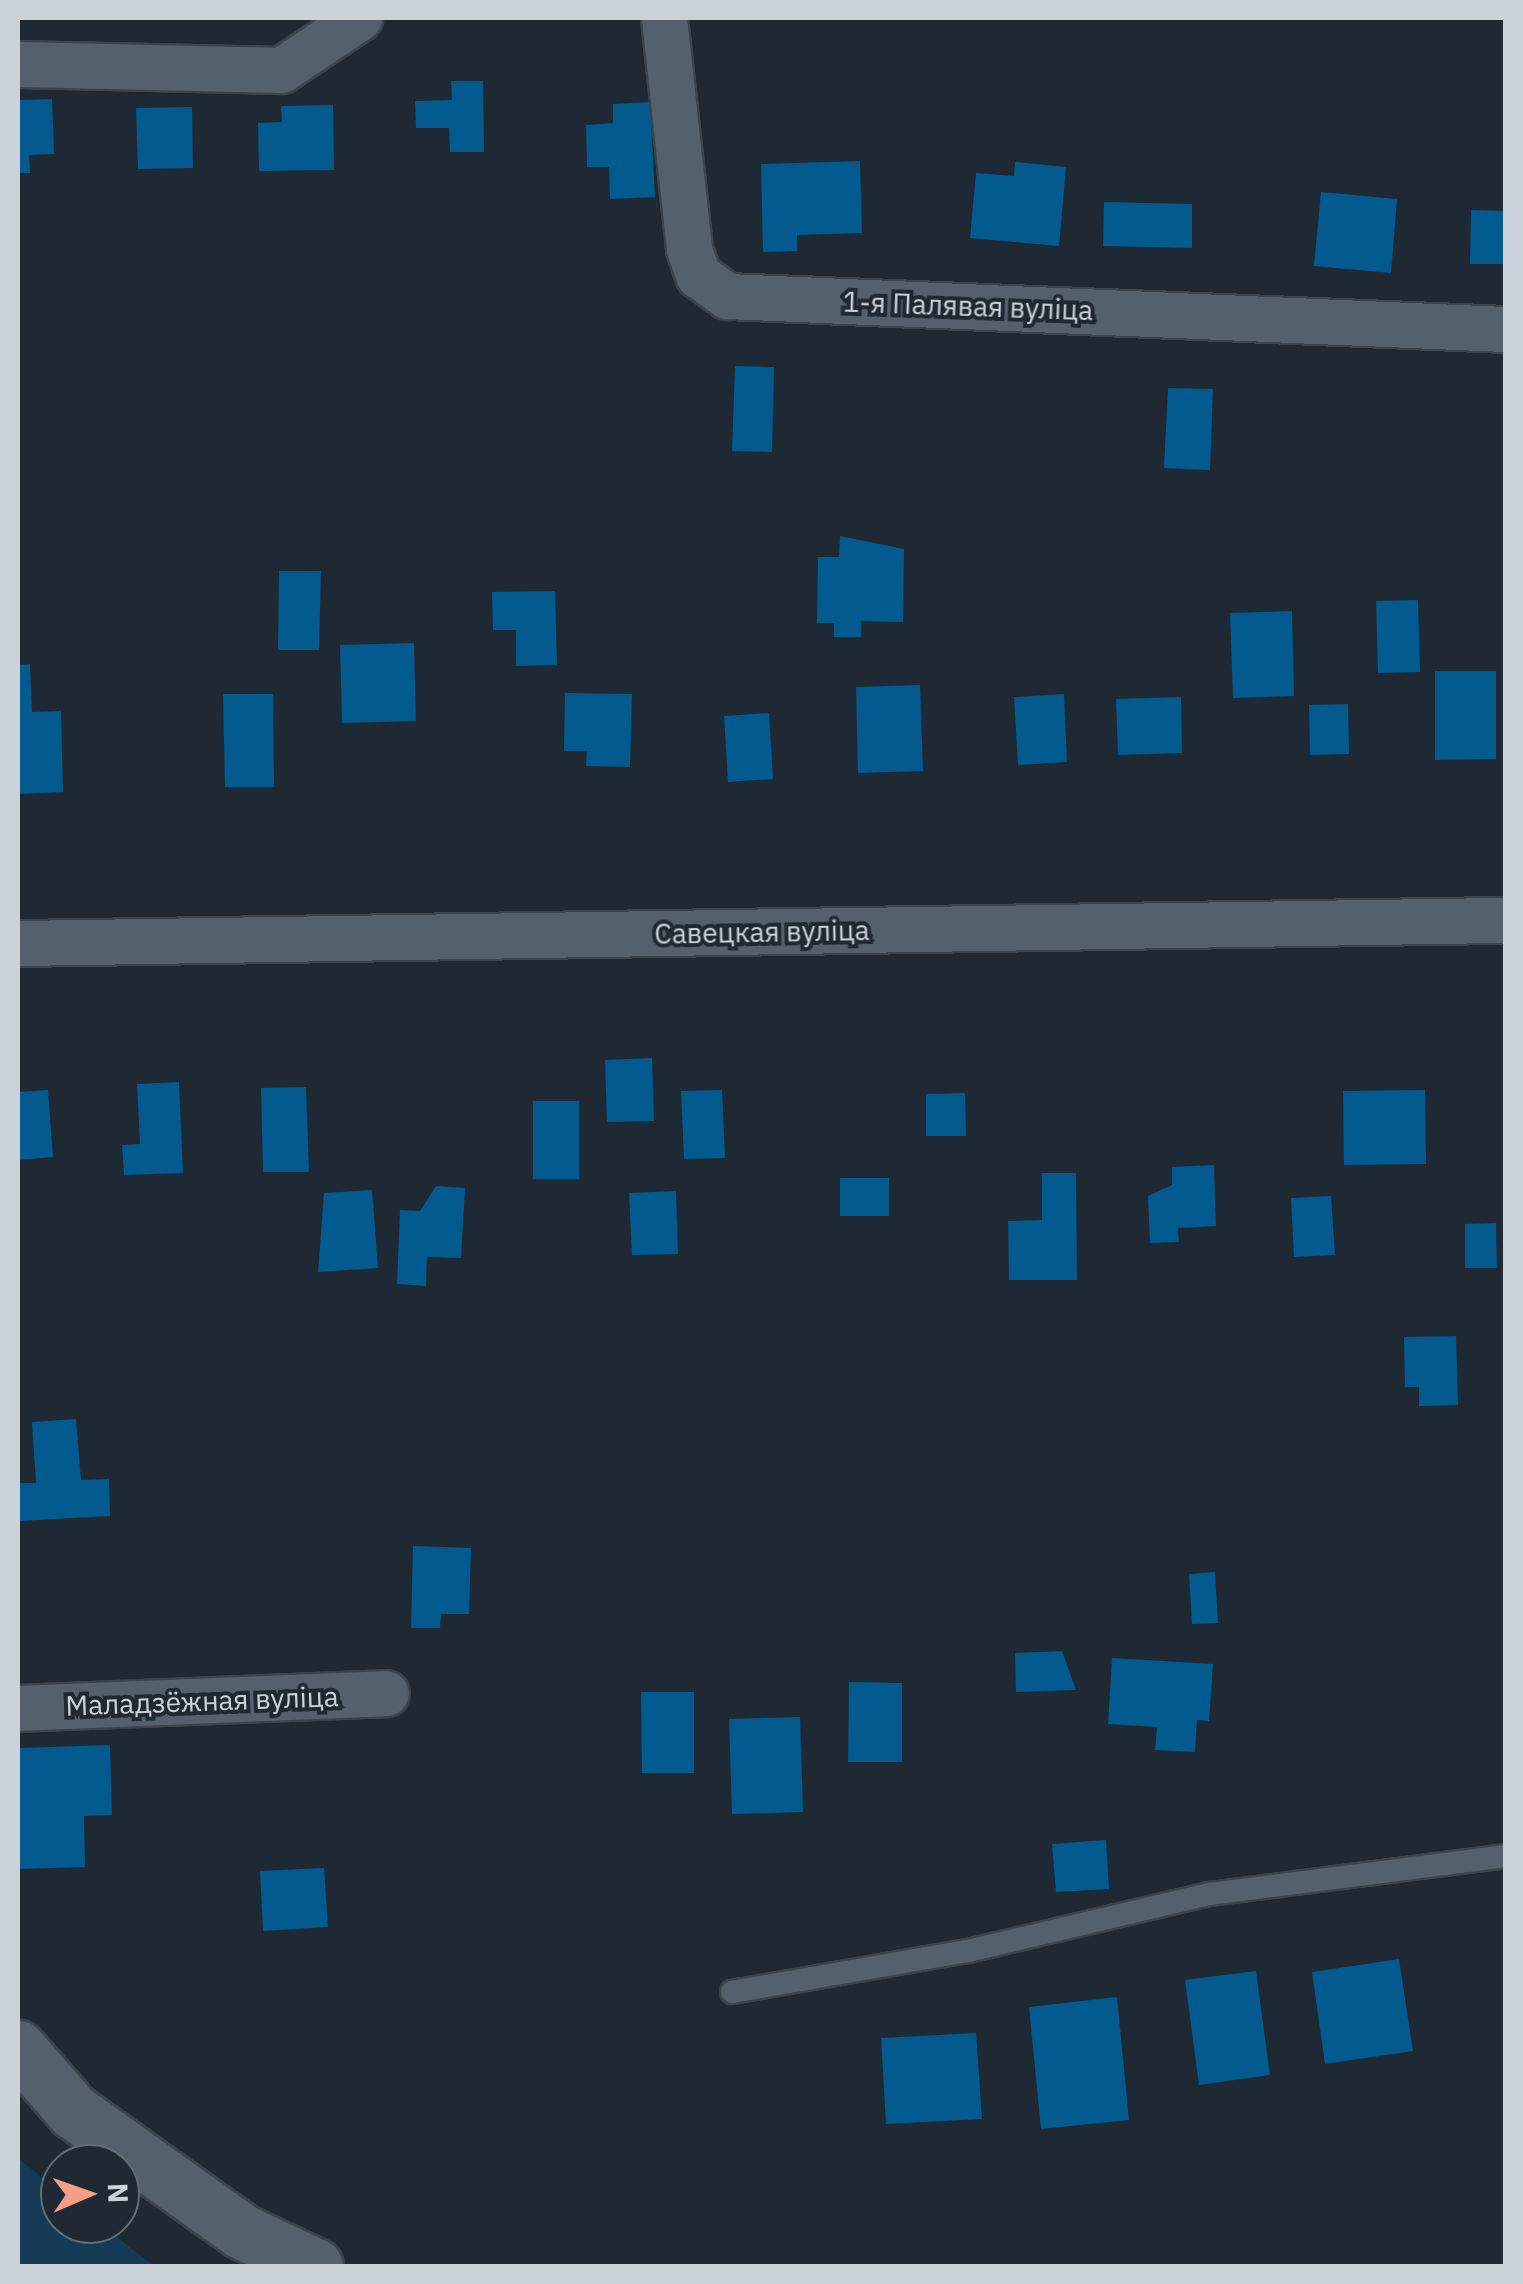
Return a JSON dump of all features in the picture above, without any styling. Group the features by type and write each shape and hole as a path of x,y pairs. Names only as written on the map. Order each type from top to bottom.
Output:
{"street":[{"path":"18,64 281,70 360,18"},
{"name":"1-я Палявая вуліца","path":"664,18 689,250 698,276 726,296 1506,329"},
{"name":"Савецкая вуліца","path":"18,943 1506,920"},
{"name":"Маладзёжная вуліца","path":"18,1708 386,1693"},
{"path":"18,2048 72,2111 241,2231 314,2266"}],"lane":[{"path":"732,1992 1210,1894 1506,1856"}],"shaded area":[{"path":"18,2158 40,2176 40,2244 126,2244 154,2266 18,2266"}],"building":[{"path":"451,81 483,81 484,152 450,152 449,128 416,128 415,101 452,100"},
{"path":"52,99 54,154 29,155 30,173 18,173 18,100"},
{"path":"650,102 655,197 610,199 609,167 587,167 586,125 613,123 613,104"},
{"path":"333,105 334,170 259,171 258,123 282,122 281,106"},
{"path":"192,107 193,168 138,169 136,108"},
{"path":"860,161 862,233 797,235 797,251 763,252 761,164"},
{"path":"1015,162 1066,167 1059,246 970,238 976,173 1014,176"},
{"path":"1321,192 1397,199 1391,273 1314,266"},
{"path":"1104,202 1192,204 1192,248 1103,246"},
{"path":"1471,210 1506,211 1506,264 1470,264"},
{"path":"735,366 774,367 772,452 732,451"},
{"path":"1168,388 1213,389 1210,470 1164,468"},
{"path":"840,536 904,549 903,622 861,621 861,637 834,637 834,623 817,623 818,557 839,557"},
{"path":"279,571 321,571 319,650 278,650"},
{"path":"555,591 557,665 516,666 516,630 493,630 492,592"},
{"path":"1418,600 1420,672 1378,673 1376,601"},
{"path":"1292,611 1294,696 1233,698 1230,613"},
{"path":"414,643 416,721 342,723 340,645"},
{"path":"30,664 32,712 61,711 63,792 18,794 18,665"},
{"path":"1435,671 1496,671 1496,759 1435,760"},
{"path":"920,685 923,771 858,773 856,687"},
{"path":"565,693 632,694 630,767 586,766 587,751 564,751"},
{"path":"223,694 273,694 274,787 225,787"},
{"path":"1064,694 1067,762 1018,765 1014,697"},
{"path":"1181,697 1182,753 1118,755 1116,699"},
{"path":"1348,704 1349,754 1310,755 1309,705"},
{"path":"769,713 773,779 728,782 724,716"},
{"path":"652,1058 654,1121 607,1122 605,1060"},
{"path":"179,1082 183,1173 124,1175 122,1145 140,1144 137,1084"},
{"path":"306,1087 309,1172 263,1172 261,1088"},
{"path":"48,1090 53,1157 18,1160 18,1092"},
{"path":"722,1090 725,1158 684,1159 681,1091"},
{"path":"1425,1090 1426,1164 1344,1165 1343,1091"},
{"path":"965,1093 966,1136 926,1136 926,1094"},
{"path":"533,1101 579,1101 579,1179 533,1179"},
{"path":"1214,1165 1216,1226 1178,1228 1179,1242 1150,1243 1148,1196 1172,1185 1172,1167"},
{"path":"1042,1173 1076,1173 1077,1280 1009,1280 1008,1221 1042,1220"},
{"path":"840,1178 889,1178 889,1216 840,1216"},
{"path":"436,1186 465,1188 461,1258 427,1257 426,1286 397,1284 400,1210 420,1211"},
{"path":"372,1190 378,1268 318,1272 324,1193"},
{"path":"676,1191 678,1254 632,1255 629,1193"},
{"path":"1331,1196 1335,1255 1294,1257 1291,1198"},
{"path":"1496,1223 1497,1268 1465,1268 1465,1224"},
{"path":"1456,1336 1458,1405 1419,1406 1419,1387 1405,1387 1404,1337"},
{"path":"76,1419 81,1480 109,1479 110,1516 20,1521 18,1483 36,1483 32,1422"},
{"path":"413,1546 471,1548 469,1614 441,1614 440,1628 411,1628"},
{"path":"1215,1572 1218,1623 1192,1624 1189,1574"},
{"path":"1062,1651 1076,1690 1016,1692 1015,1653"},
{"path":"1112,1658 1213,1664 1209,1721 1197,1720 1195,1752 1155,1750 1157,1727 1108,1724"},
{"path":"849,1682 902,1683 902,1762 848,1762"},
{"path":"641,1692 694,1692 694,1773 642,1773"},
{"path":"800,1717 803,1812 732,1814 729,1719"},
{"path":"110,1745 112,1815 84,1816 85,1867 18,1869 18,1748"},
{"path":"1106,1840 1109,1889 1056,1892 1052,1844"},
{"path":"324,1868 328,1927 263,1931 260,1871"},
{"path":"1399,1959 1413,2051 1325,2064 1312,1972"},
{"path":"1256,1971 1270,2075 1199,2085 1185,1980"},
{"path":"1117,1997 1129,2120 1041,2129 1029,2007"},
{"path":"976,2033 982,2119 886,2124 881,2038"}]}
